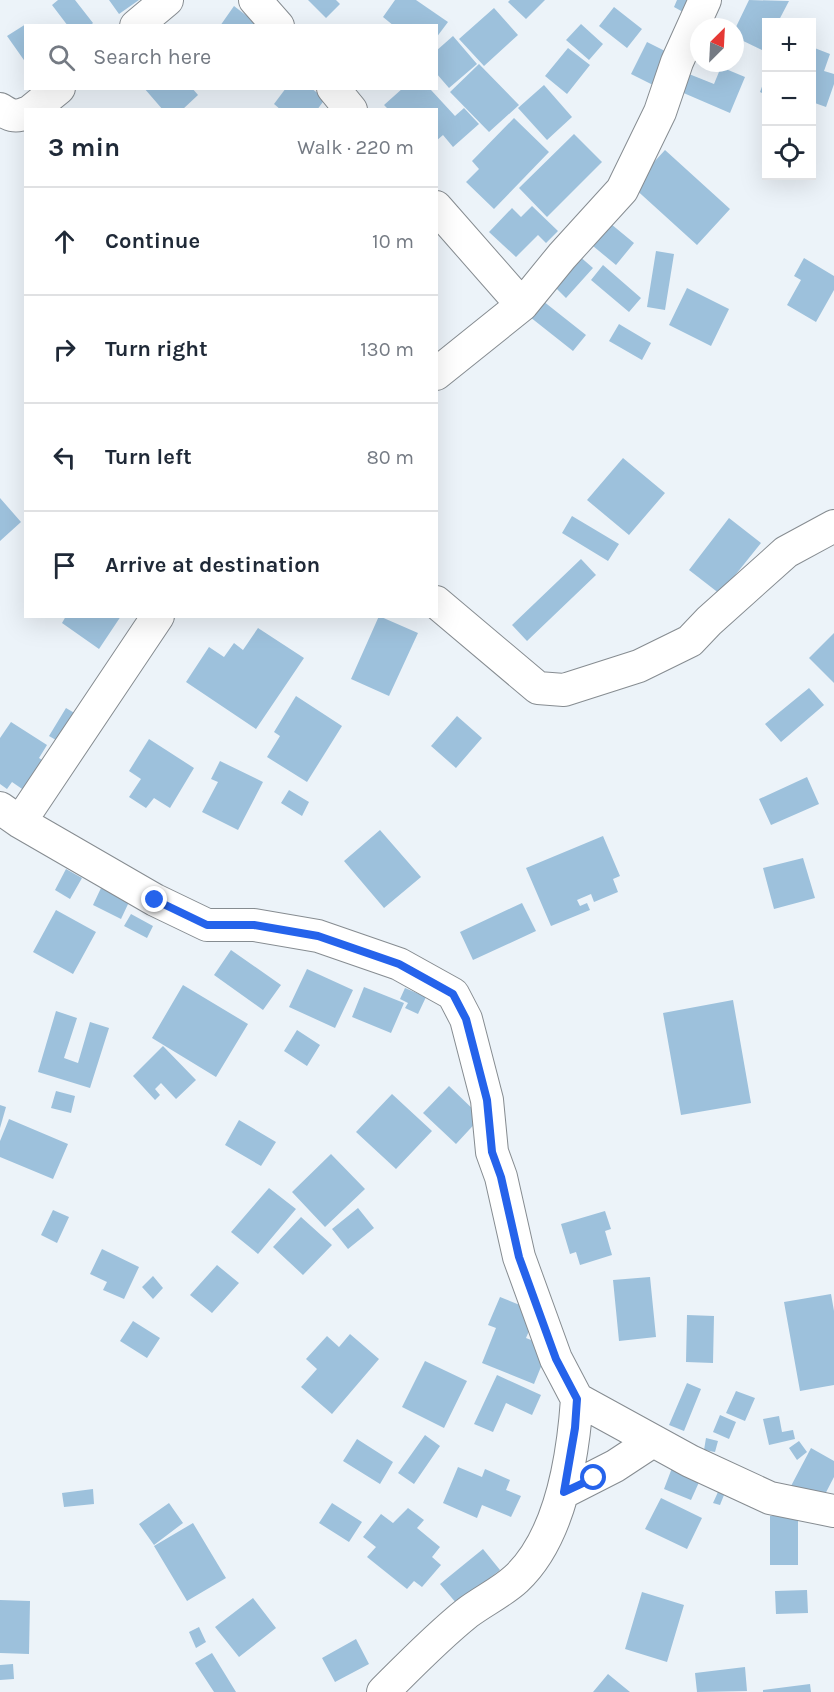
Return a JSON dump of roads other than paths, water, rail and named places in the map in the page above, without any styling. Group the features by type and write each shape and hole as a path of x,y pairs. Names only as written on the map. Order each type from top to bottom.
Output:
{"street":[{"path":"138,24 167,0"},
{"path":"255,0 276,24"},
{"path":"438,372 522,305 562,256 622,190 660,112 677,62 705,0"},
{"path":"34,108 57,90"},
{"path":"335,90 349,108"},
{"path":"0,109 10,115 24,114"},
{"path":"438,209 522,305"},
{"path":"438,604 538,688 564,690 639,666 690,641 786,552 834,525"},
{"path":"157,618 10,815 155,900 207,925 254,925 318,936 399,964 453,994 466,1019 487,1100 492,1152 501,1177 519,1257 556,1359 577,1399 575,1428 564,1492 544,1539 532,1559 516,1579 467,1614 383,1692"},
{"path":"577,1399 652,1441 770,1498 834,1511"},
{"path":"564,1492 605,1472 652,1441"}]}
